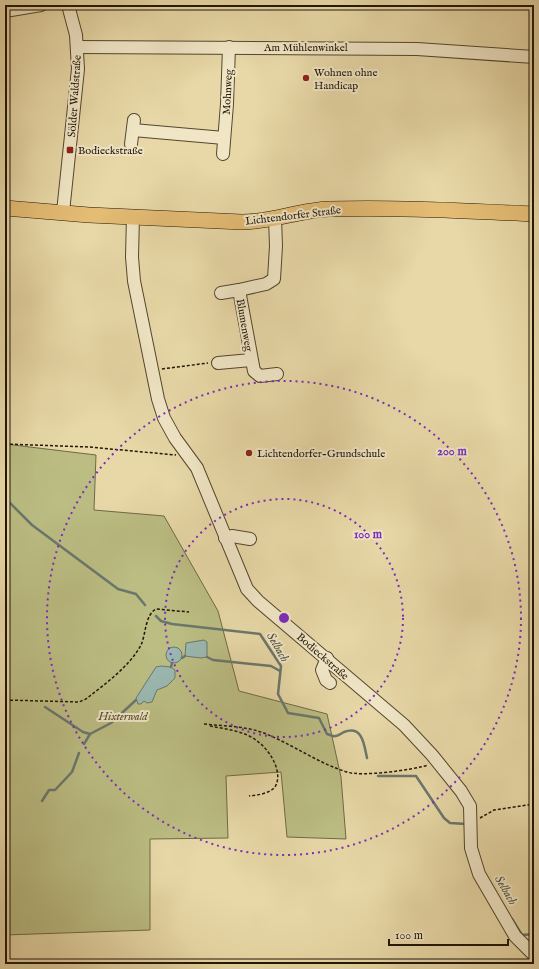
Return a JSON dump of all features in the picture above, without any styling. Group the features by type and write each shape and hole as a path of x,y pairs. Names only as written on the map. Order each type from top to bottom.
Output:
{"main road":[{"name":"Lichtendorfer Straße","path":"5,208 88,215 242,222 275,218 316,210 366,208 534,214"}],"street":[{"path":"5,11 41,5"},
{"name":"Sölder Waldstraße","path":"63,212 77,90 78,47 68,5"},
{"name":"Am Mühlenwinkel","path":"78,47 418,49 534,57"},
{"name":"Mohnweg","path":"223,154 228,97 229,47"},
{"path":"131,144 134,125 224,138"},
{"name":"Bodieckstraße","path":"133,216 132,270 158,399 164,418 183,449 197,468 242,578 251,594 404,725 437,762 467,801 471,812 471,848 479,874 516,936 534,955"},
{"name":"Blumenweg","path":"221,293 266,284 274,280 276,246 275,218"},
{"name":"Blumenweg","path":"239,290 254,370 257,375 264,377 277,374"},
{"name":"Blumenweg","path":"218,363 251,360"},
{"path":"225,538 232,536 250,539"},
{"path":"327,658 322,670 326,680 330,683"}],"path":[{"path":"151,370 218,363"},
{"path":"5,444 108,449 176,456 183,449"},
{"path":"5,700 79,702 86,699 134,656 141,644 150,616 154,610 189,612"},
{"path":"249,796 266,793 274,787 277,779 275,762 269,752 256,740 240,733 204,724 231,726 259,732 348,773 409,770 437,762"},
{"path":"471,822 494,810 534,804"}],"green space":[{"name":"Hixterwald","path":"5,444 96,455 94,510 164,516 218,611 239,691 327,714 341,777 346,839 287,837 281,772 226,776 228,838 150,839 150,930 5,935"}],"water":[{"path":"204,640 207,642 207,657 201,658 185,656 186,643"},
{"path":"174,647 180,649 182,655 180,661 174,663 168,661 166,655 168,649"},
{"path":"156,667 171,667 175,670 175,678 167,686 157,690 152,702 147,703 144,701 141,704 138,704 136,698"}],"waterway":[{"name":"Selbach","path":"5,498 32,525 118,589 136,594 145,605"},
{"name":"Selbach","path":"156,616 161,621 172,624 260,634 281,666 278,694 288,713 319,718 327,734 333,736 338,736 344,732 355,731 362,738 367,758"},
{"path":"207,657 213,660 271,666 280,671"},
{"path":"171,667 172,663"},
{"path":"84,744 90,734 111,723 136,700"},
{"path":"45,707 83,732 90,734"},
{"path":"42,801 49,790 55,790 72,772 79,753"},
{"name":"Selbach","path":"378,776 416,776 444,818 450,823 466,824"},
{"name":"Selbach","path":"512,919 522,935 534,934"}],"place":[{"name":"Wohnen ohne Handicap","path":"306,78"},
{"name":"Bodieckstraße","path":"70,150"},
{"name":"Lichtendorfer-Grundschule","path":"249,453"}]}
